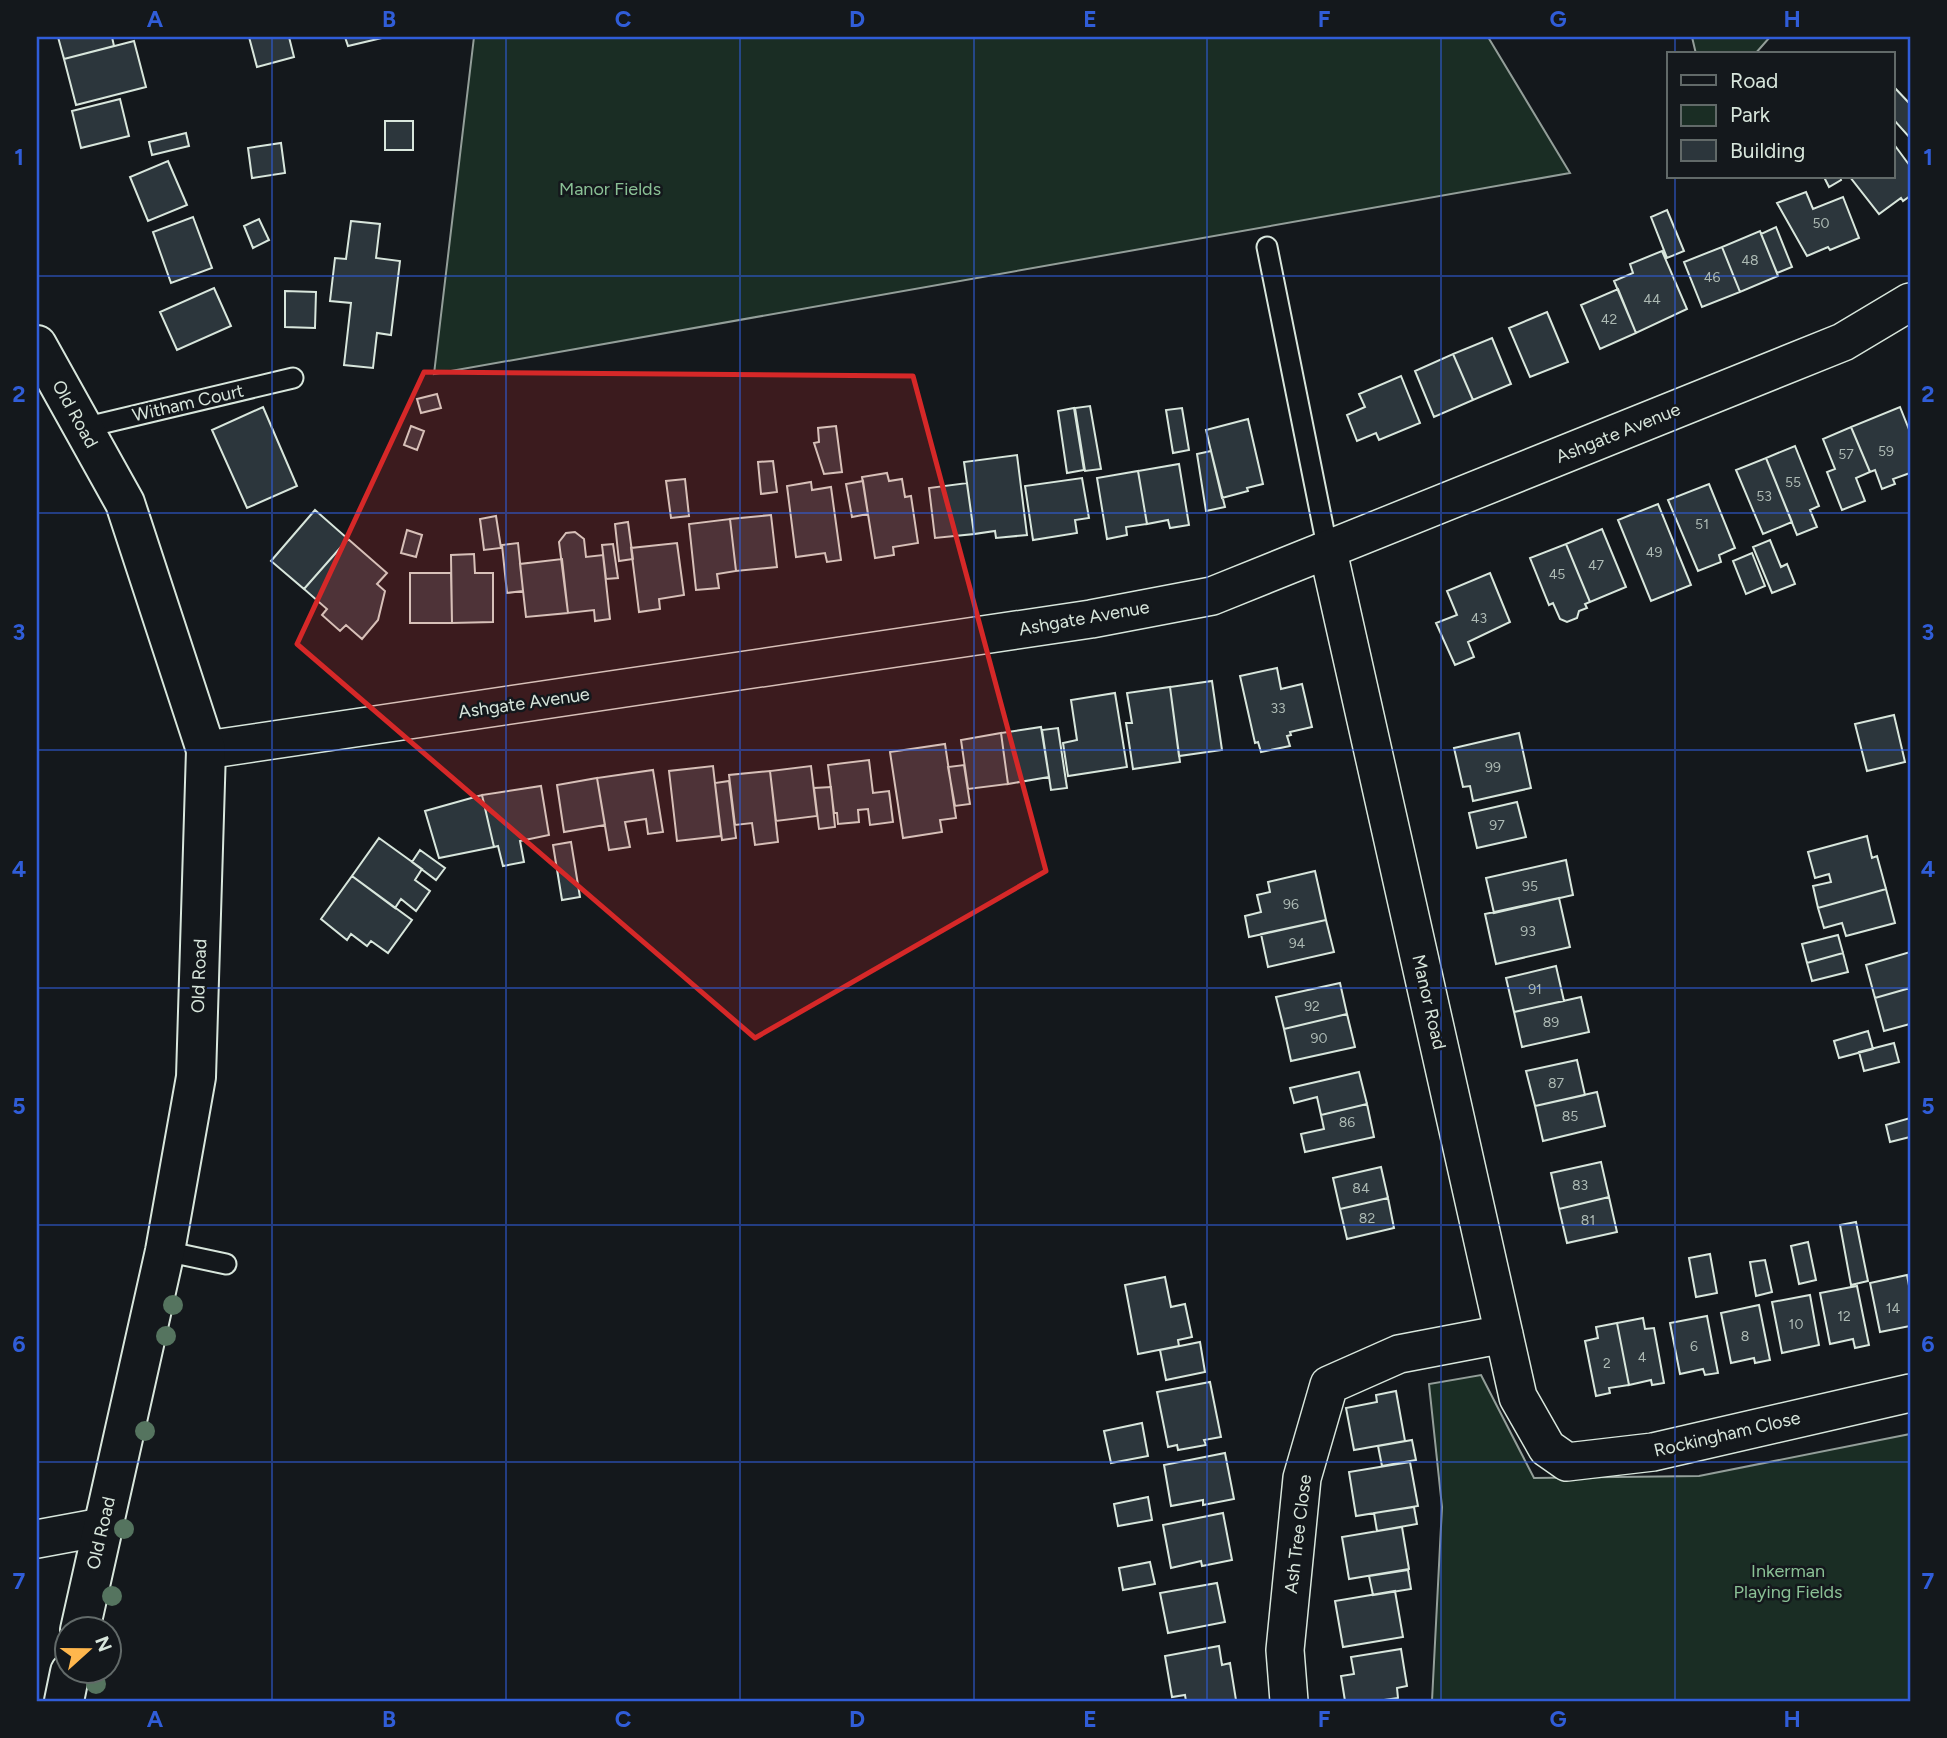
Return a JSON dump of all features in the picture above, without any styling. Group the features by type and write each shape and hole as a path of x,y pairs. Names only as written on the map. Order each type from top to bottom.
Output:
{"street":[{"name":"Ashgate Avenue","path":"206,750 1091,619 1212,596 1843,342 1910,302"},
{"name":"Old Road","path":"37,345 125,503 206,750 196,1077 165,1251 83,1616"},
{"name":"Manor Road","path":"1328,551 1518,1397 1547,1448"},
{"name":"Ash Tree Close","path":"1289,1701 1285,1650 1302,1478 1329,1385 1399,1354 1504,1334"},
{"name":"Rockingham Close","path":"1547,1448 1567,1462 1653,1452 1910,1392"},
{"path":"37,1539 102,1527"}],"lane":[{"path":"1267,247 1328,551"},
{"name":"Witham Court","path":"83,428 293,378"},
{"path":"165,1251 226,1264"}],"highlighted area":[{"path":"424,372 913,376 1046,871 755,1038 297,644"}],"green space":[{"name":"Manor Fields","path":"474,37 1488,37 1570,173 434,374"},
{"path":"1692,37 1770,37 1757,52 1696,52"},
{"name":"Inkerman Playing Fields","path":"1481,1375 1534,1478 1699,1476 1910,1434 1910,1701 1432,1701 1442,1507 1429,1384"}],"building":[{"path":"58,37 112,37 114,46 64,59"},
{"path":"249,37 289,37 294,57 257,67"},
{"path":"345,37 386,37 348,46"},
{"path":"134,41 146,87 76,105 64,59"},
{"path":"1895,88 1910,104 1910,138 1895,121"},
{"path":"120,99 129,136 81,148 72,111"},
{"path":"385,121 413,121 413,150 385,150"},
{"path":"186,133 189,146 152,155 149,142"},
{"path":"281,143 285,173 252,178 248,148"},
{"path":"1895,146 1910,166 1910,196 1903,201 1901,198 1879,214 1851,178 1895,178"},
{"path":"168,161 187,205 148,221 130,177"},
{"path":"1824,178 1840,178 1841,180 1829,187"},
{"path":"1806,192 1813,209 1843,197 1859,238 1807,256 1777,203"},
{"path":"1667,210 1684,251 1667,258 1651,217"},
{"path":"193,217 212,268 171,283 153,232"},
{"path":"259,219 269,240 253,248 244,226"},
{"path":"351,221 380,224 376,258 400,261 391,335 377,333 373,368 344,365 351,303 330,301 335,258 346,259"},
{"path":"1776,227 1792,267 1777,273 1761,234"},
{"path":"1760,231 1778,276 1740,292 1722,247"},
{"path":"1722,247 1740,292 1702,307 1684,262"},
{"path":"1662,251 1687,309 1636,333 1614,281 1633,273 1630,264"},
{"path":"214,288 231,326 177,350 160,312"},
{"path":"1618,289 1636,333 1600,349 1581,305"},
{"path":"285,291 316,292 315,328 285,327"},
{"path":"1547,312 1568,362 1530,377 1509,328"},
{"path":"1492,338 1511,384 1473,400 1453,354"},
{"path":"1453,354 1473,400 1434,417 1415,371"},
{"path":"1401,376 1420,423 1379,440 1376,433 1357,441 1347,415 1365,407 1359,394"},
{"path":"437,394 441,408 421,413 417,399"},
{"path":"1090,406 1101,469 1085,471 1075,408"},
{"path":"263,407 297,486 247,508 212,430"},
{"path":"1900,407 1910,432 1910,473 1893,479 1895,484 1882,489 1875,470 1870,472 1851,427"},
{"path":"1074,408 1084,470 1067,473 1058,411"},
{"path":"1182,408 1189,450 1173,453 1166,410"},
{"path":"1248,419 1263,484 1222,498 1206,430"},
{"path":"411,426 424,431 417,450 404,445"},
{"path":"836,426 842,472 824,474 814,443 819,442 818,428"},
{"path":"1851,427 1870,472 1856,478 1865,501 1842,510 1827,472 1835,469 1823,439"},
{"path":"1795,446 1819,506 1810,510 1817,527 1797,535 1766,458"},
{"path":"1211,451 1225,507 1206,511 1197,454"},
{"path":"1017,455 1027,535 996,538 995,531 974,534 964,462"},
{"path":"1766,458 1792,522 1763,534 1736,470"},
{"path":"773,461 777,492 761,494 758,462"},
{"path":"1179,464 1189,525 1170,528 1168,520 1147,524 1138,471"},
{"path":"1138,471 1147,524 1126,527 1127,535 1107,539 1097,478"},
{"path":"887,473 889,481 902,479 905,497 911,496 918,543 893,547 894,555 875,558 862,477"},
{"path":"1082,478 1089,518 1075,520 1077,533 1033,540 1025,486"},
{"path":"685,479 689,516 671,518 666,481"},
{"path":"863,481 868,514 852,517 846,484"},
{"path":"811,482 812,490 831,487 841,560 827,562 825,553 796,557 787,486"},
{"path":"967,483 974,534 935,538 929,488"},
{"path":"1709,484 1735,548 1719,555 1721,562 1698,571 1668,500"},
{"path":"1658,504 1691,585 1651,601 1618,520"},
{"path":"315,510 348,539 304,589 271,561"},
{"path":"771,515 777,567 736,571 730,519"},
{"path":"496,516 501,548 484,550 480,519"},
{"path":"730,519 736,571 717,574 719,588 696,590 689,524"},
{"path":"628,522 633,559 619,561 615,524"},
{"path":"1602,529 1626,587 1590,602 1566,544"},
{"path":"407,530 422,535 416,557 401,553"},
{"path":"575,532 584,539 586,557 603,555 610,619 595,621 594,610 568,613 559,542 566,533"},
{"path":"348,539 387,573 377,584 385,591 378,620 362,639 346,625 340,631 322,615 327,609 304,589"},
{"path":"1770,540 1781,567 1787,564 1795,584 1772,593 1753,547"},
{"path":"518,543 523,591 507,593 502,545"},
{"path":"677,543 684,595 659,599 660,609 639,612 631,548"},
{"path":"613,544 618,578 606,579 602,545"},
{"path":"1566,544 1590,602 1585,604 1587,608 1579,611 1577,618 1567,622 1560,619 1553,603 1549,605 1530,558"},
{"path":"1752,553 1765,586 1746,594 1733,561"},
{"path":"474,554 475,573 493,573 493,622 452,623 451,555"},
{"path":"562,559 568,613 526,617 520,564"},
{"path":"410,573 451,573 452,623 410,623"},
{"path":"1490,573 1510,622 1468,642 1474,657 1455,665 1436,623 1457,615 1447,591"},
{"path":"1277,668 1281,689 1302,684 1312,727 1290,732 1291,735 1287,736 1290,746 1261,752 1258,742 1255,743 1240,676"},
{"path":"1212,681 1222,750 1179,756 1170,687"},
{"path":"1170,687 1180,762 1133,769 1126,723 1132,723 1127,693"},
{"path":"1115,693 1127,767 1068,776 1063,743 1077,740 1071,700"},
{"path":"1894,715 1905,762 1867,771 1855,724"},
{"path":"1041,727 1049,777 1008,784 1001,733"},
{"path":"1058,728 1067,788 1051,790 1042,730"},
{"path":"1001,733 1008,784 968,789 961,740"},
{"path":"1519,733 1531,788 1473,801 1470,786 1463,787 1454,748"},
{"path":"945,744 956,818 940,820 942,832 903,838 890,752"},
{"path":"869,760 873,793 889,791 893,822 870,825 868,809 858,810 859,822 838,824 837,813 834,813 828,765"},
{"path":"964,765 970,804 955,806 948,767"},
{"path":"713,766 721,836 677,841 669,771"},
{"path":"811,766 817,816 776,821 770,771"},
{"path":"653,770 663,832 648,834 646,819 625,822 630,847 609,850 597,778"},
{"path":"770,771 778,842 755,845 752,823 735,825 729,775"},
{"path":"597,778 605,825 564,832 557,785"},
{"path":"729,781 736,838 722,840 715,783"},
{"path":"541,786 549,835 520,841 524,862 503,866 498,846 494,847 482,795"},
{"path":"831,787 835,827 819,829 814,788"},
{"path":"482,795 494,847 439,858 425,811"},
{"path":"1517,802 1526,837 1477,848 1469,813"},
{"path":"1867,836 1872,858 1877,856 1886,889 1818,908 1813,886 1831,882 1829,874 1815,878 1808,852"},
{"path":"379,838 422,869 415,880 430,891 416,911 401,899 395,908 352,876"},
{"path":"571,842 580,897 562,900 553,845"},
{"path":"420,850 445,868 436,880 412,862"},
{"path":"1566,860 1573,895 1494,913 1486,878"},
{"path":"1315,871 1326,920 1249,937 1245,916 1261,912 1257,895 1270,892 1268,882"},
{"path":"352,876 412,920 388,953 371,941 367,946 351,934 347,940 321,919"},
{"path":"1886,889 1895,923 1846,936 1842,923 1824,928 1818,908"},
{"path":"1559,898 1570,947 1496,964 1485,914"},
{"path":"1326,920 1334,952 1268,967 1261,934"},
{"path":"1838,935 1843,953 1807,963 1802,944"},
{"path":"1910,952 1910,988 1875,998 1866,965"},
{"path":"1843,953 1848,972 1812,981 1807,963"},
{"path":"1556,966 1564,1001 1514,1012 1506,978"},
{"path":"1340,983 1347,1014 1284,1029 1276,997"},
{"path":"1910,988 1910,1024 1884,1031 1875,998"},
{"path":"1581,997 1589,1032 1522,1047 1514,1012"},
{"path":"1347,1014 1355,1047 1291,1061 1284,1029"},
{"path":"1868,1031 1873,1049 1839,1058 1834,1041"},
{"path":"1894,1043 1899,1062 1864,1071 1859,1052"},
{"path":"1577,1060 1585,1095 1535,1106 1526,1071"},
{"path":"1359,1072 1367,1104 1321,1115 1317,1097 1294,1103 1290,1088"},
{"path":"1597,1092 1605,1126 1543,1141 1535,1106"},
{"path":"1367,1104 1374,1137 1305,1152 1301,1134 1324,1129 1321,1115"},
{"path":"1910,1118 1910,1137 1890,1142 1886,1125"},
{"path":"1601,1162 1609,1197 1559,1209 1551,1173"},
{"path":"1381,1167 1388,1198 1340,1209 1333,1178"},
{"path":"1609,1197 1617,1232 1567,1243 1559,1209"},
{"path":"1388,1198 1394,1228 1347,1239 1340,1209"},
{"path":"1856,1222 1868,1281 1851,1285 1840,1225"},
{"path":"1808,1242 1816,1280 1799,1284 1791,1246"},
{"path":"1710,1254 1717,1293 1696,1297 1689,1258"},
{"path":"1765,1260 1772,1292 1756,1296 1750,1262"},
{"path":"1907,1275 1910,1326 1880,1332 1870,1283"},
{"path":"1165,1277 1171,1307 1185,1304 1192,1337 1178,1340 1179,1346 1138,1354 1125,1285"},
{"path":"1857,1286 1869,1345 1855,1348 1853,1339 1830,1344 1820,1293"},
{"path":"1810,1295 1819,1345 1782,1353 1772,1302"},
{"path":"1759,1305 1770,1360 1755,1363 1754,1358 1731,1363 1721,1313"},
{"path":"1707,1316 1718,1373 1705,1375 1703,1369 1680,1374 1670,1323"},
{"path":"1643,1318 1645,1329 1654,1328 1664,1383 1652,1385 1651,1380 1629,1385 1617,1323"},
{"path":"1617,1323 1629,1385 1609,1388 1610,1393 1596,1396 1585,1341 1598,1338 1596,1327"},
{"path":"1200,1342 1205,1372 1166,1380 1160,1350"},
{"path":"1210,1382 1221,1437 1204,1440 1206,1445 1178,1450 1177,1445 1168,1447 1157,1392"},
{"path":"1396,1391 1405,1441 1354,1450 1346,1408 1377,1402 1376,1395"},
{"path":"1142,1423 1148,1456 1111,1463 1104,1431"},
{"path":"1412,1440 1416,1460 1382,1466 1378,1446"},
{"path":"1225,1453 1234,1499 1203,1505 1203,1500 1171,1506 1164,1465"},
{"path":"1410,1462 1418,1506 1356,1516 1349,1472"},
{"path":"1148,1497 1152,1520 1118,1526 1114,1504"},
{"path":"1414,1507 1417,1524 1377,1531 1374,1513"},
{"path":"1223,1513 1232,1560 1202,1566 1201,1561 1171,1568 1163,1525"},
{"path":"1402,1527 1409,1569 1349,1579 1342,1537"},
{"path":"1150,1562 1155,1584 1123,1590 1119,1568"},
{"path":"1408,1570 1411,1589 1373,1595 1369,1576"},
{"path":"1217,1583 1225,1622 1168,1633 1160,1593"},
{"path":"1395,1591 1403,1637 1343,1647 1335,1601"},
{"path":"1219,1646 1222,1665 1230,1663 1236,1700 1186,1701 1185,1695 1172,1697 1165,1656"},
{"path":"1401,1649 1407,1686 1397,1688 1398,1698 1345,1701 1341,1676 1354,1674 1351,1657"}]}
